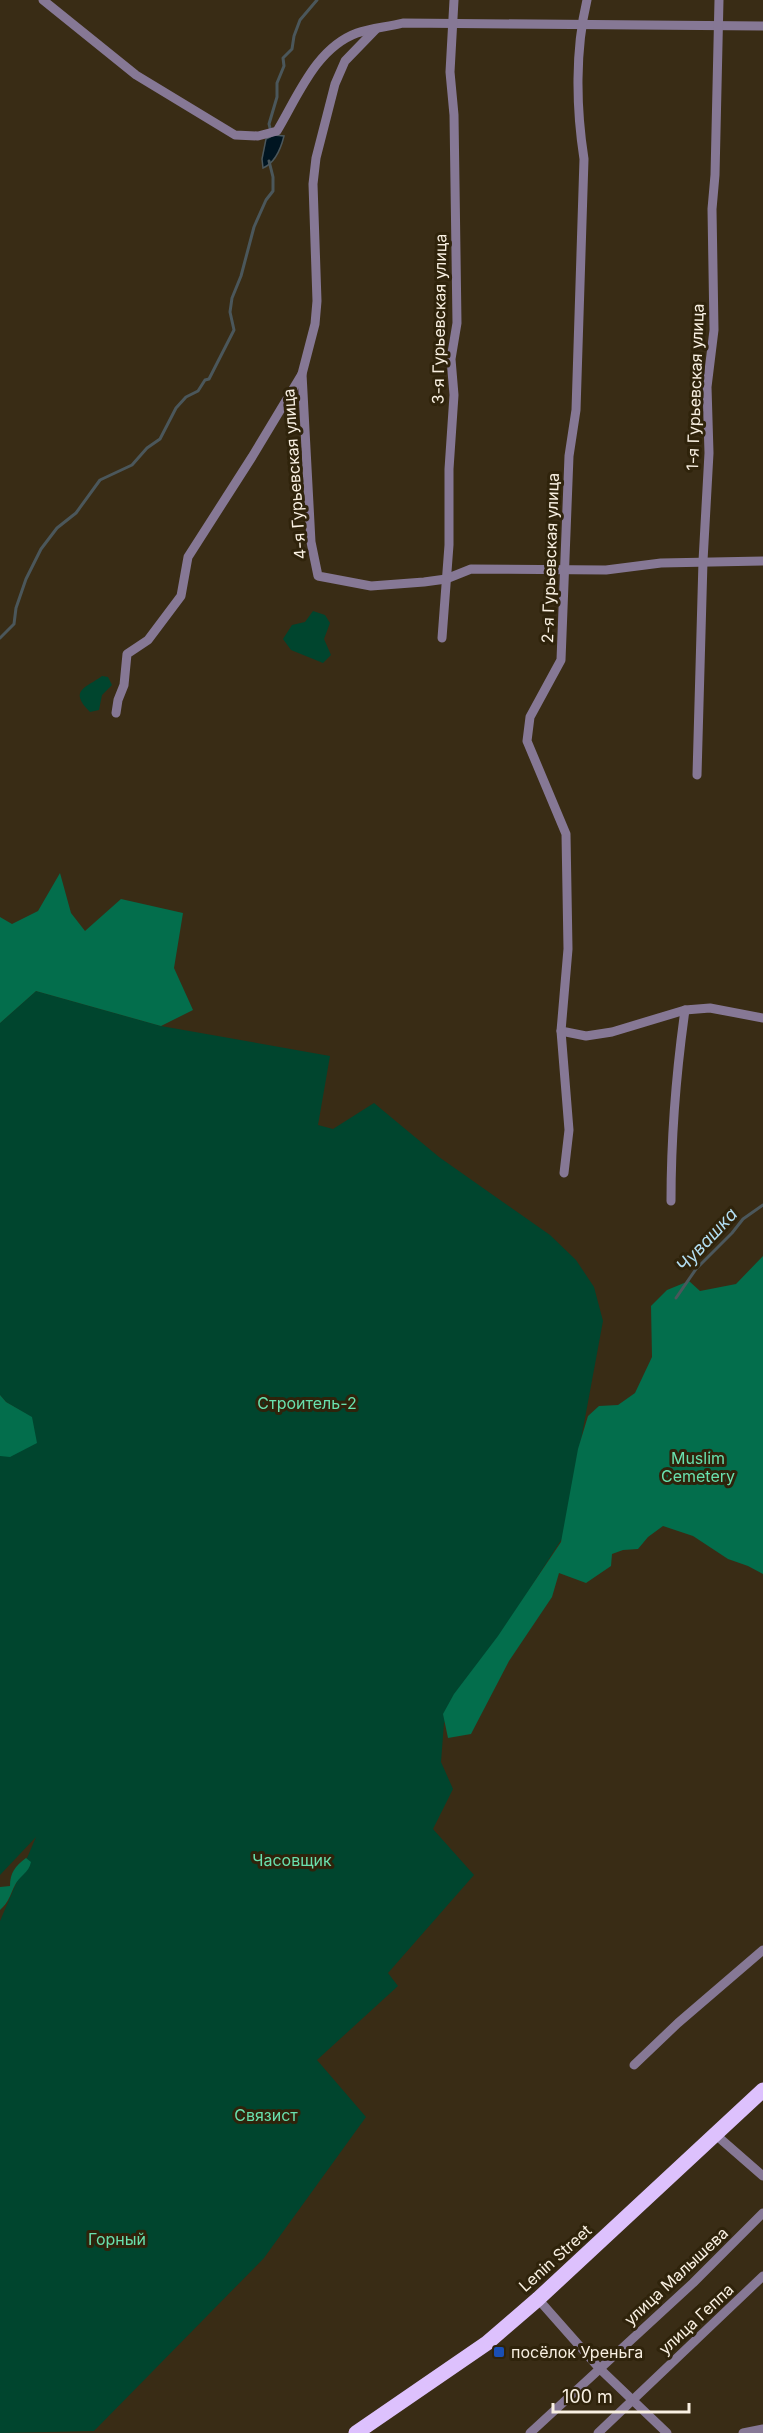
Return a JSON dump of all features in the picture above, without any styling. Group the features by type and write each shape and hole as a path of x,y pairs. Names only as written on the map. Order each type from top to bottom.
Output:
{"main road":[{"name":"Lenin Street","path":"356,2433 487,2343 538,2299 763,2090"}],"street":[{"path":"43,0 136,75 235,135 267,135 277,131 308,77 330,48 358,33 403,23 763,26"},
{"name":"3-я Гурьевская улица","path":"442,638 449,545 449,469 454,395 451,359 457,323 454,115 450,72 454,0"},
{"name":"2-я Гурьевская улица","path":"564,1173 569,1131 561,1031 568,949 566,834 526,741 530,717 561,660 569,456 576,410 584,210 584,159 580,130 581,24 587,0"},
{"name":"1-я Гурьевская улица","path":"697,775 703,561 709,453 707,387 714,330 711,209 715,175 719,0"},
{"name":"4-я Гурьевская улица","path":"376,29 345,61 335,84 316,158 313,184 317,301 315,324 302,374 311,542 318,576 371,586 446,579"},
{"path":"116,713 124,685 128,654 148,640 181,596 188,557 302,374"},
{"path":"446,579 471,569 606,570 661,563 763,561"},
{"path":"561,1031 586,1036 612,1032 685,1010 710,1008 763,1018"},
{"path":"671,1201 671,1138 675,1080 685,1010"},
{"path":"634,2065 678,2023 763,1950"},
{"path":"716,2135 763,2176"},
{"name":"улица Малышева","path":"530,2433 693,2283 763,2213"},
{"name":"улица Геппа","path":"598,2433 631,2399 724,2315 763,2276"},
{"path":"538,2299 599,2368 667,2433"},
{"path":"743,2433 763,2429"}],"green space":[{"path":"313,611 325,615 330,623 324,639 331,655 323,663 291,650 283,639 292,625 305,622"},
{"path":"102,676 108,677 112,685 102,695 99,710 90,712 80,699 80,694 85,687"},
{"path":"60,873 71,913 85,931 121,899 183,913 174,968 193,1010 161,1026 36,991 0,1023 0,917 12,924 38,911"},
{"name":"Строитель-2","path":"36,991 161,1026 330,1056 318,1125 333,1129 374,1103 439,1157 550,1235 576,1260 594,1287 603,1321 563,1537 444,1723 441,1762 453,1789 433,1829 474,1875 388,1973 398,1986 317,2060 366,2117 264,2258 94,2431 0,2433 0,1921 36,1837 0,1875 0,1456 10,1456 31,1417 6,1402 0,1395 0,1023"},
{"name":"Muslim Cemetery","path":"763,1256 763,1574 728,1559 693,1536 663,1526 648,1537 638,1549 623,1550 612,1554 611,1566 586,1583 559,1573 552,1597 509,1661 471,1734 448,1738 443,1714 454,1694 498,1636 561,1542 578,1449 588,1416 599,1406 618,1405 635,1393 652,1357 651,1306 667,1290 689,1281 700,1291 736,1284"},
{"path":"0,1395 6,1402 32,1417 37,1443 10,1457 0,1456"},
{"path":"26,1858 31,1862 30,1866 0,1910 0,1887 10,1886 14,1870"}],"water":[{"path":"274,135 284,136 283,141 274,159 263,168 262,159 266,139"}],"waterway":[{"path":"271,132 269,124 277,97 277,83 284,66 283,58 292,49 300,20 317,0"},
{"path":"0,638 14,624 16,608 26,579 41,549 57,528 76,513 100,480 132,465 147,448 160,439 176,408 186,397 198,391 205,380 209,379 234,330 230,312 232,298 241,276 254,227 266,200 273,191 273,177 269,161"},
{"name":"Чувашка","path":"676,1298 696,1269 743,1219 763,1205"}],"place":[{"name":"посёлок Уреньга","path":"499,2352"}],"park label":[{"name":"Часовщик","path":"292,1860"},
{"name":"Связист","path":"266,2115"},
{"name":"Горный","path":"117,2239"}]}
